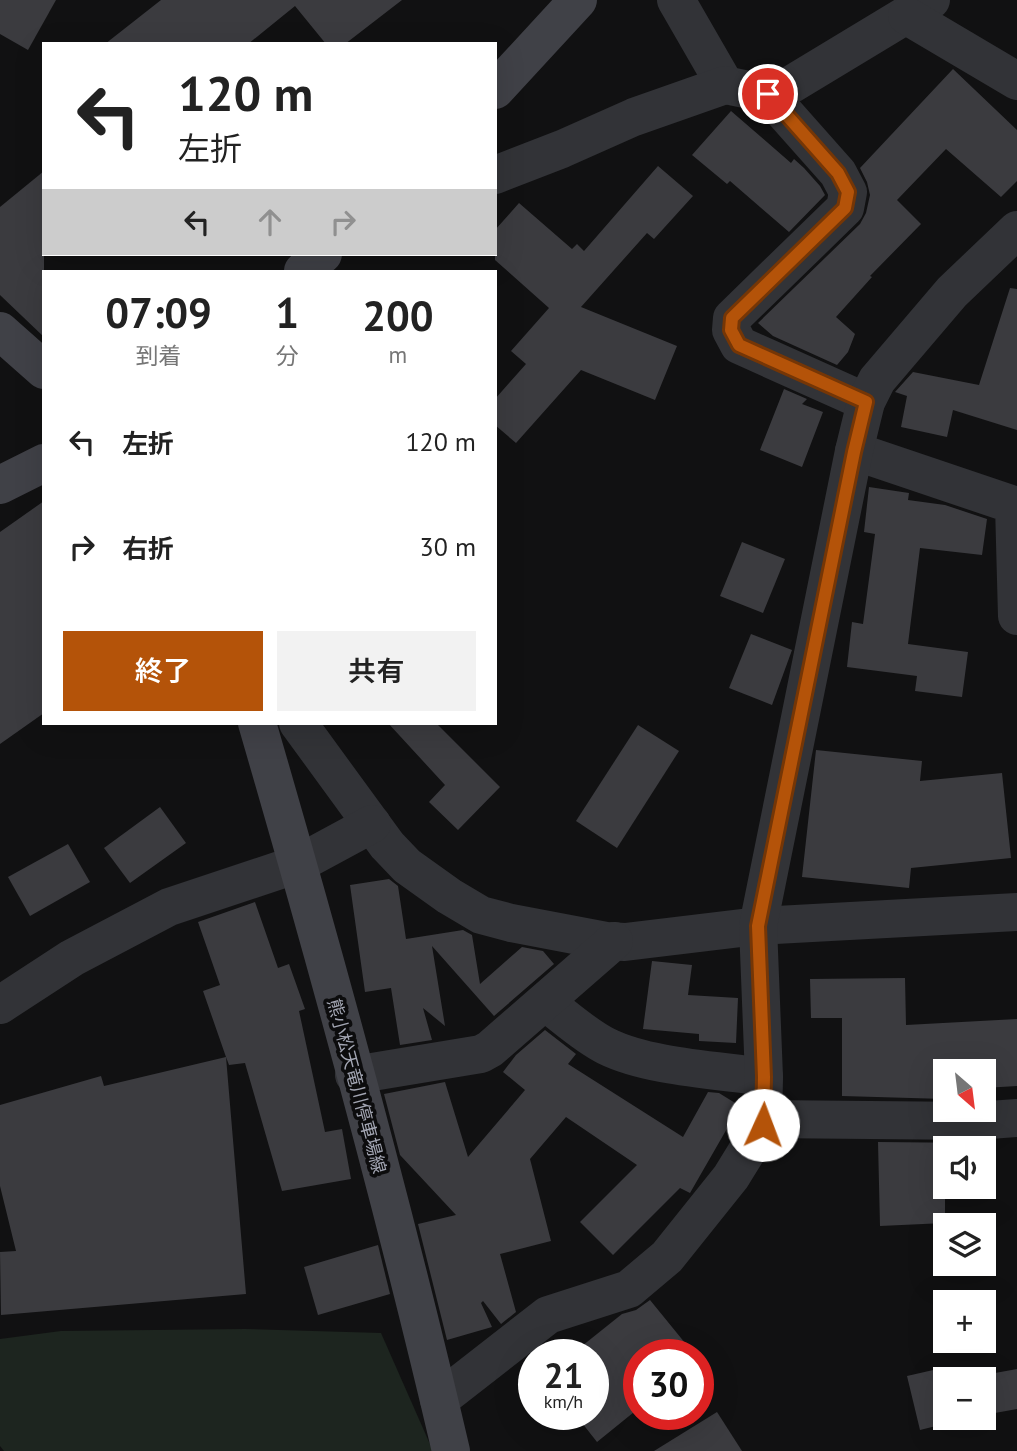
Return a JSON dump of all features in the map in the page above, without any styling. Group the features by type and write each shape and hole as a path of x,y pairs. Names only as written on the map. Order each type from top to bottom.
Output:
{"main road":[{"path":"497,88 578,0"},
{"path":"304,270 321,256"},
{"path":"0,331 42,368"},
{"path":"0,485 42,464"},
{"name":"熊小松天竜川停車場線","path":"258,725 298,864 452,1451"}],"street":[{"path":"676,0 725,85"},
{"path":"497,174 634,117 725,85 768,94 792,83 919,8 1017,81"},
{"path":"768,94 838,173 848,192 845,208 732,318 731,330 739,345 866,402"},
{"path":"439,1400 548,1315 629,1289 667,1257 731,1177 763,1125 764,1077 758,926 866,402 877,380 952,292 1017,230"},
{"path":"854,452 1014,505 1017,616"},
{"path":"299,725 387,845 407,866 481,915 510,923 625,942 758,926 1017,912"},
{"path":"0,1005 72,958 169,907 298,864 372,824"},
{"path":"354,1074 481,1055 614,941"},
{"path":"545,1002 598,1042 623,1054 764,1077"},
{"path":"764,1119 976,1121 1017,1118"}],"shaded area":[{"path":"245,1329 381,1333 433,1451 4,1451 0,1446 0,1339 61,1331"}],"building":[{"path":"0,0 56,0 28,50 0,34"},
{"path":"161,0 402,0 348,42 324,42 295,6 250,42 108,42"},
{"path":"953,69 1017,130 1017,181 1001,197 946,149 897,200 921,224 870,276 872,277 836,317 855,334 848,352 837,365 773,336 758,323 860,224 866,213 870,195 860,168"},
{"path":"731,111 791,163 794,159 825,195 789,232 730,181 727,184 692,155"},
{"path":"658,166 693,196 654,239 647,233 581,307 677,346 655,400 581,370 516,443 497,427 497,397 526,364 511,351 549,308 495,260 497,228 519,203 572,249 577,244 584,251"},
{"path":"42,173 42,335 0,295 0,207"},
{"path":"1010,288 1017,289 1017,430 953,410 947,437 901,427 907,396 895,392 913,372 979,385"},
{"path":"784,389 807,399 802,404 823,412 802,467 760,450"},
{"path":"869,487 909,493 908,500 945,505 987,519 982,555 920,548 908,644 968,652 962,697 915,691 917,676 847,667 852,622 863,624 875,534 864,532"},
{"path":"42,502 42,714 0,744 0,532"},
{"path":"742,542 785,559 763,613 720,596"},
{"path":"751,634 792,650 772,705 729,688"},
{"path":"390,725 438,725 500,787 458,830 429,802 445,785"},
{"path":"638,725 679,751 617,848 576,821"},
{"path":"816,750 922,761 920,781 1002,773 1011,858 911,868 909,888 802,877"},
{"path":"160,807 186,843 130,883 104,848"},
{"path":"68,844 90,882 30,916 8,877"},
{"path":"389,879 398,886 406,939 463,930 472,935 480,984 522,947 543,951 554,964 494,1016 432,946 445,1026 423,1008 432,1040 400,1045 391,988 365,992 350,885"},
{"path":"255,902 278,968 289,964 305,1009 299,1011 325,1132 342,1129 351,1179 282,1191 245,1063 229,1065 203,991 220,985 198,922"},
{"path":"652,961 692,965 688,995 738,998 736,1043 699,1041 699,1034 643,1029"},
{"path":"905,978 906,1025 1017,1019 1017,1086 996,1087 996,1059 933,1059 933,1099 842,1096 842,1018 811,1018 810,979"},
{"path":"545,1030 576,1054 568,1064 683,1137 708,1092 719,1093 740,1106 690,1193 680,1188 613,1255 580,1222 637,1165 566,1117 530,1159 551,1241 500,1254 516,1312 501,1324 483,1301 481,1303 492,1327 447,1340 418,1224 456,1215 400,1155 384,1094 445,1082 468,1157 525,1090 503,1072 516,1055"},
{"path":"226,1057 246,1294 1,1315 0,1252 16,1251 0,1186 0,1105 101,1076 104,1086"},
{"path":"878,1142 933,1143 933,1199 945,1199 945,1213 933,1213 933,1224 880,1226"},
{"path":"378,1245 390,1294 318,1315 304,1267"},
{"path":"650,1300 682,1339 623,1339 623,1421 597,1442 588,1430 609,1430 609,1339 591,1339 622,1314 636,1310"},
{"path":"1017,1369 1017,1409 996,1413 996,1373"},
{"path":"933,1370 933,1427 920,1430 907,1376"},
{"path":"717,1412 742,1451 654,1451 688,1430 714,1430 714,1414"}],"route":[{"path":"763,1125 764,1077 758,926 866,402 739,345 731,330 732,318 845,208 848,192 838,173 768,94"}]}
